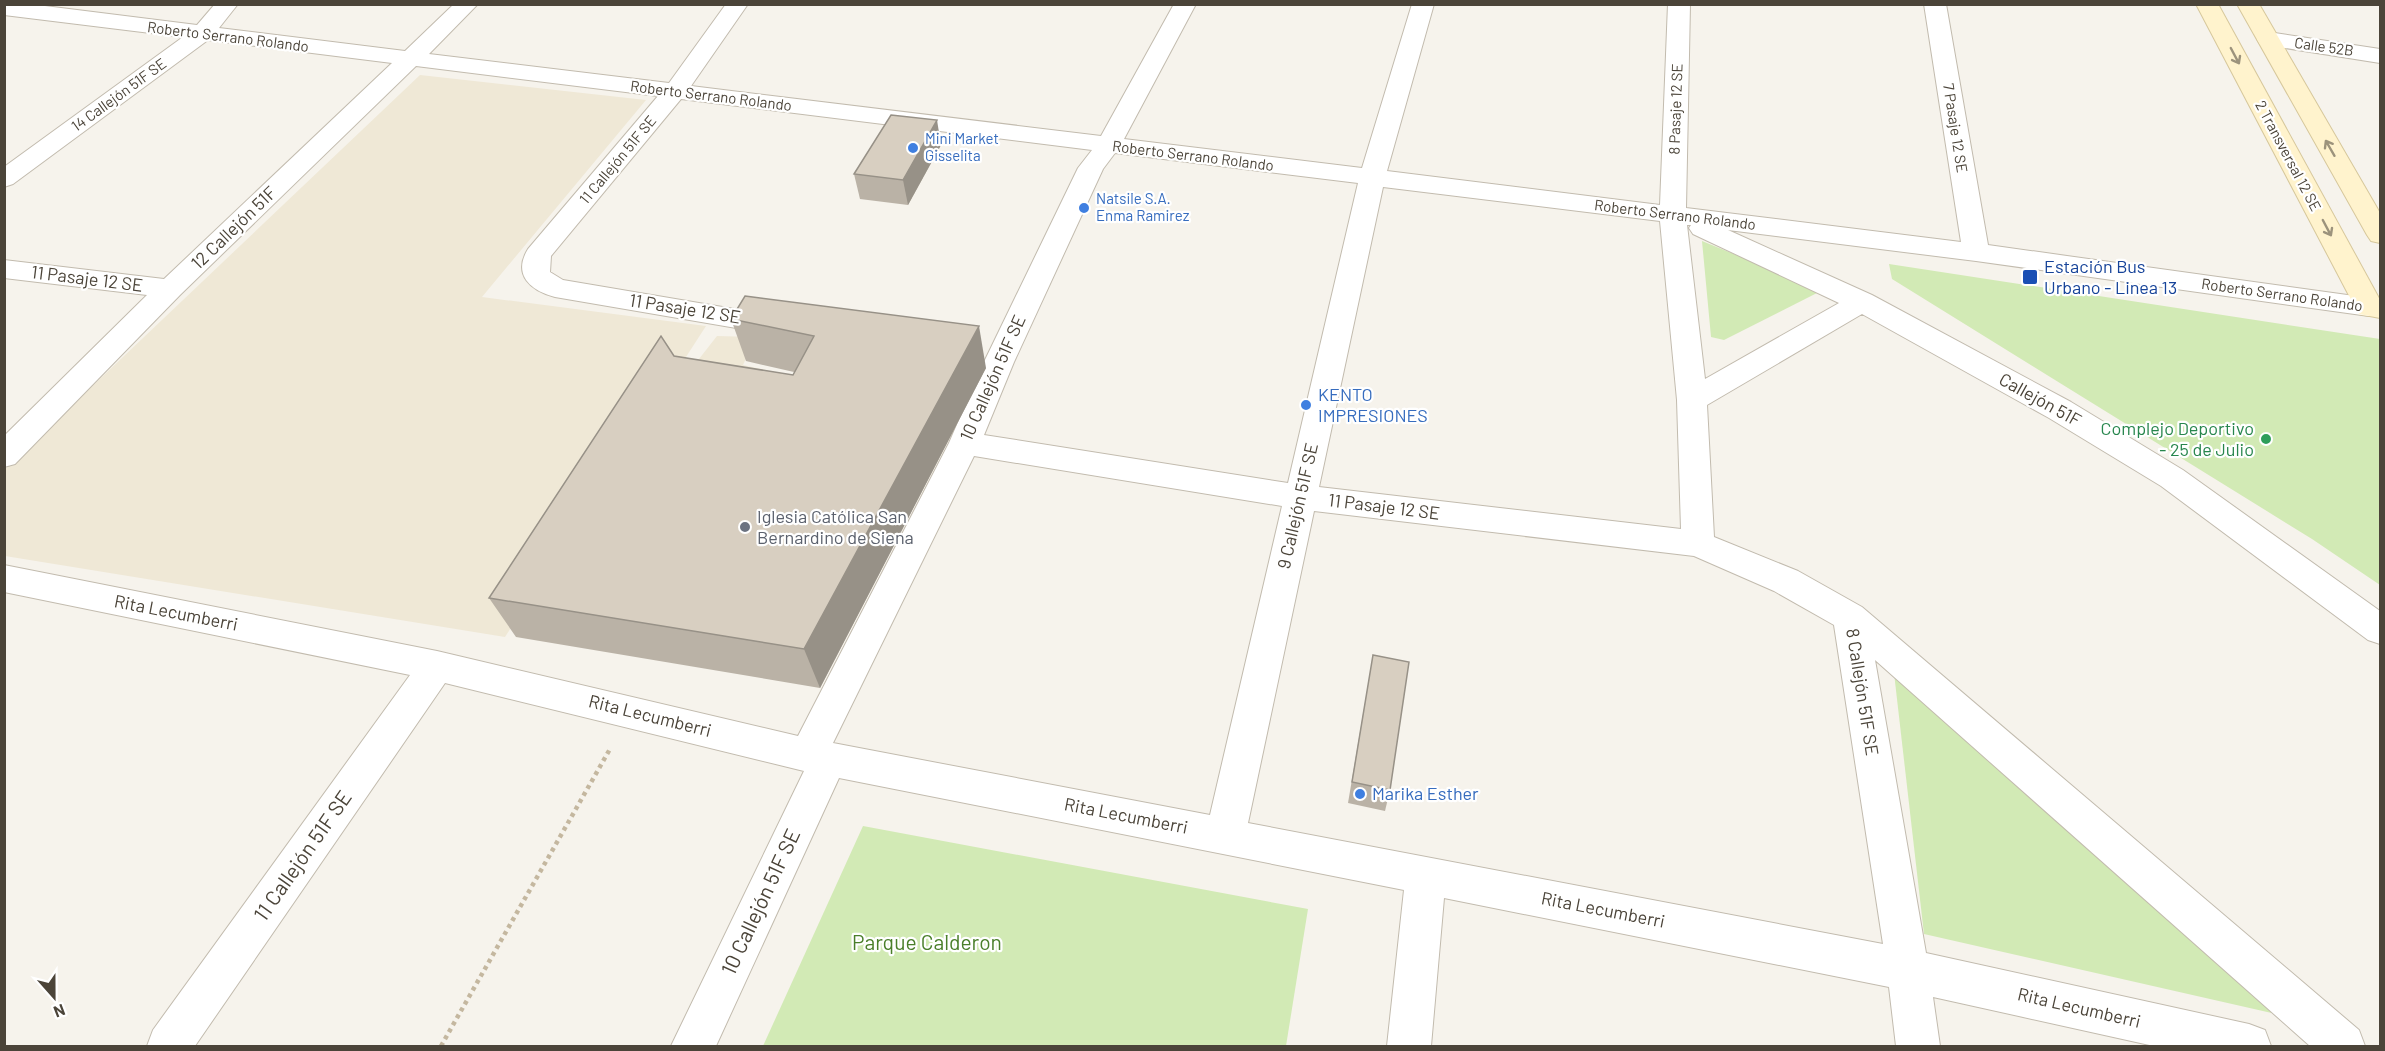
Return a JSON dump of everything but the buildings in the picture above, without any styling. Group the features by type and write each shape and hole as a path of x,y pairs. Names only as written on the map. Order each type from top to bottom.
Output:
{"street":[{"name":"14 Callejón 51F SE","path":"4,180 202,34 226,4"},
{"name":"12 Callejón 51F","path":"4,456 170,289 467,4"},
{"name":"11 Callejón 51F SE","path":"538,255 675,91 737,4"},
{"name":"10 Callejón 51F SE","path":"693,1047 819,756 965,443 988,360 1091,168 1108,146 1185,4"},
{"name":"9 Callejón 51F SE","path":"1225,836 1372,178 1423,4"},
{"name":"8 Pasaje 12 SE","path":"1673,214 1679,4"},
{"name":"7 Pasaje 12 SE","path":"1935,4 1976,252"},
{"name":"2 Transversal 12 SE","path":"2207,4 2375,308"},
{"path":"2248,4 2380,235"},
{"name":"Roberto Serrano Rolando","path":"4,8 1976,252 2375,308"},
{"name":"Calle 52B","path":"2268,39 2380,56"},
{"name":"Callejón 51F","path":"1673,214 1862,302 2060,410 2172,478 2380,630"},
{"path":"1673,214 1692,400 1698,544"},
{"name":"11 Pasaje 12 SE","path":"538,255 536,276 555,288 801,328"},
{"name":"11 Pasaje 12 SE","path":"4,269 170,289"},
{"path":"1692,400 1862,302"},
{"name":"11 Pasaje 12 SE","path":"965,443 1299,497 1698,544"},
{"name":"8 Callejón 51F SE","path":"1698,544 1786,581 1850,617 1908,970 1918,1047"},
{"name":"Rita Lecumberri","path":"4,578 437,666 819,756 1908,970 2249,1047"},
{"path":"1850,617 2343,1047"},
{"name":"11 Callejón 51F SE","path":"169,1047 437,666"},
{"path":"1408,1047 1426,875"}],"path":[{"path":"441,1047 631,712"}],"shaded area":[{"path":"420,75 646,100 482,297 706,326 505,637 5,556 5,469"},
{"path":"717,336 756,337 743,365 823,383 688,373"}],"green space":[{"path":"1702,241 1817,288 1817,293 1724,340 1711,337"},
{"name":"Complejo Deportivo - 25 de Julio","path":"1889,264 2380,339 2380,585 2312,539 1892,279"},
{"path":"1894,673 2276,1014 1924,934"},
{"name":"Parque Calderon","path":"863,826 1308,909 1286,1046 763,1046"}],"place":[{"name":"Mini Market Gisselita","path":"913,148"},
{"name":"Natsile S.A. Enma Ramirez","path":"1084,208"},
{"name":"Estación Bus Urbano - Linea 13","path":"2030,277"},
{"name":"KENTO IMPRESIONES","path":"1306,405"},
{"name":"Complejo Deportivo - 25 de Julio","path":"2266,439"},
{"name":"Iglesia Católica San Bernardino de Siena","path":"745,527"},
{"name":"Marika Esther","path":"1360,794"}]}
